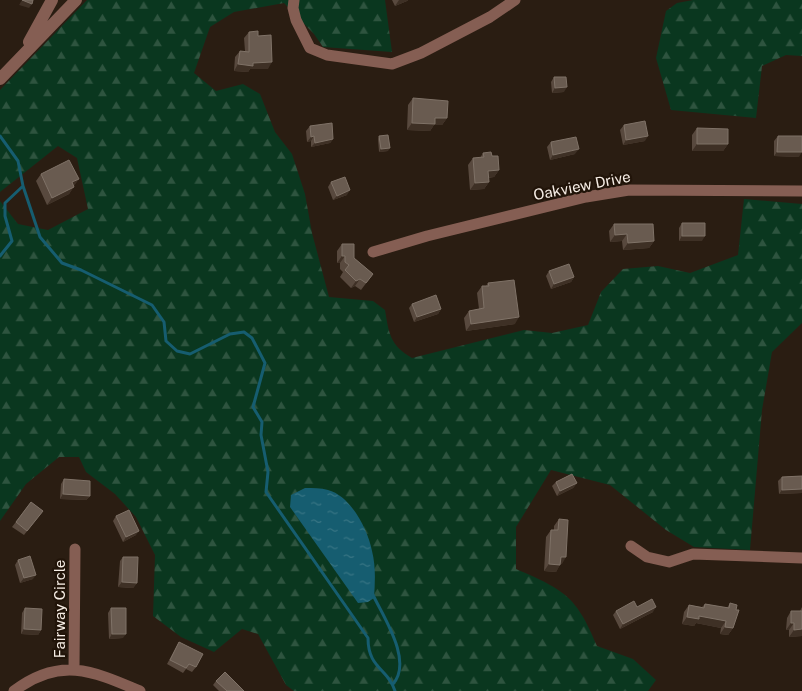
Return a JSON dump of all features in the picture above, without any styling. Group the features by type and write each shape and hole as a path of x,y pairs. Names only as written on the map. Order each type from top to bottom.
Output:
{"street":[{"path":"22,55 52,0"},
{"path":"0,79 76,0"},
{"path":"294,0 296,20 310,48 327,55 392,64 421,53 490,17 515,0"},
{"name":"Oakview Drive","path":"373,252 586,197 629,190 802,190"},
{"path":"631,546 647,558 669,562 693,554 802,558"},
{"name":"Fairway Circle","path":"74,669 75,549"},
{"path":"14,691 28,681 44,674 74,669 102,675 140,691"}],"green space":[{"path":"87,0 385,0 392,52 323,47 314,34 284,3 234,12 210,27 194,73 216,91 243,84 260,94 275,132 292,154 305,194 312,233 329,297 373,301 385,310 390,332 395,343 412,358 524,330 552,333 588,325 601,292 623,269 658,266 690,273 738,255 744,199 802,204 802,323 772,352 762,410 750,550 694,547 666,530 610,485 551,470 516,527 516,569 547,583 567,597 583,616 597,646 633,659 656,680 648,691 294,691 286,685 258,634 242,629 214,652 181,637 153,616 155,555 136,517 115,494 86,472 79,457 59,457 26,484 0,521 0,201 18,224 48,230 88,209 77,158 58,146 0,192 0,90"},
{"path":"693,0 802,0 802,56 786,55 762,66 756,118 671,110 656,58 666,11 677,3"}],"water":[{"path":"305,488 325,489 336,493 351,506 367,533 375,569 374,598 368,602 358,603 290,507 291,495"}],"building":[{"path":"22,0 33,0 32,4"},
{"path":"258,31 258,36 271,35 272,62 253,63 253,66 238,64 240,51 249,52 249,32"},
{"path":"554,77 566,77 567,87 555,88"},
{"path":"413,98 448,101 447,118 435,118 435,124 412,123"},
{"path":"645,121 648,136 626,140 624,125"},
{"path":"332,123 333,139 315,143 314,136 311,137 310,126"},
{"path":"697,128 728,129 728,144 697,144"},
{"path":"388,135 390,148 381,149 379,136"},
{"path":"778,136 802,136 802,152 777,152"},
{"path":"576,137 579,149 553,155 551,142"},
{"path":"491,152 492,156 498,156 499,170 488,171 489,182 475,183 473,158 484,157 483,153"},
{"path":"69,160 79,179 72,182 74,187 52,198 41,174"},
{"path":"345,177 350,190 337,196 331,182"},
{"path":"682,223 705,223 705,236 682,236"},
{"path":"614,224 653,224 654,241 628,243 627,234 615,235"},
{"path":"342,244 354,244 354,258 373,274 366,283 360,279 356,281 345,270 349,265 345,262 345,256 342,256"},
{"path":"569,264 574,277 554,284 549,271"},
{"path":"514,280 519,317 471,324 469,311 484,308 482,286 489,286 488,283"},
{"path":"436,295 441,309 417,317 412,304"},
{"path":"572,474 577,483 560,491 556,482"},
{"path":"802,476 802,489 782,490 782,477"},
{"path":"64,479 90,481 90,496 63,494"},
{"path":"31,502 43,511 27,531 16,522"},
{"path":"129,510 139,531 126,537 116,516"},
{"path":"559,519 568,520 566,557 561,557 560,565 549,564 551,530 558,530"},
{"path":"30,556 36,575 24,578 18,560"},
{"path":"123,557 138,557 137,583 122,582"},
{"path":"652,599 656,607 623,624 616,611 634,601 637,607"},
{"path":"730,603 737,605 736,610 739,610 733,628 725,627 726,621 699,616 699,619 687,617 689,605 704,608 705,604 729,608"},
{"path":"25,608 42,609 41,630 24,629"},
{"path":"111,608 126,608 126,634 112,634"},
{"path":"791,611 802,611 802,629 794,630 794,623 791,623"},
{"path":"179,642 203,654 196,667 189,664 186,668 170,660"},
{"path":"225,672 244,691 227,691 216,681"}],"waterway":[{"path":"0,136 18,161 23,186 5,203 5,216 12,241 0,256"},
{"path":"23,186 40,237 62,263 81,270 152,305 164,322 166,341 177,351 190,354 230,334 244,332 252,338 265,363 253,407 262,422 261,435 268,472 266,492 368,638 371,656 388,677 395,691"},
{"path":"373,595 395,639 398,652 400,664 398,675 393,684"}]}
